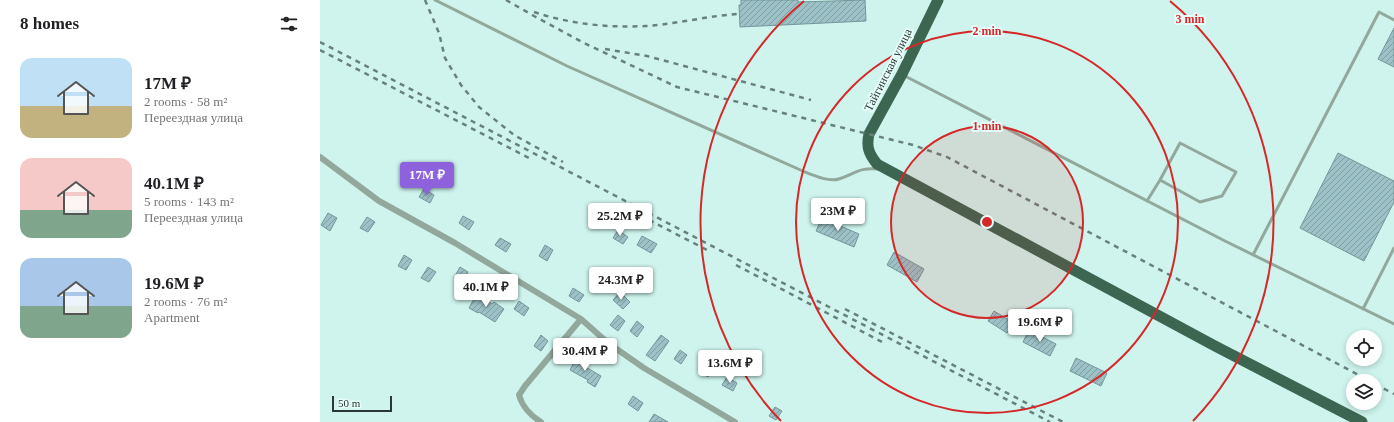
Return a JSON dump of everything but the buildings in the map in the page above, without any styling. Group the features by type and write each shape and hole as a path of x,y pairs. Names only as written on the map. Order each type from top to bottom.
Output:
{"highway":[{"name":"Тайгинская улица","path":"886,169 877,164 869,154 869,134 902,74 938,0"},
{"path":"886,169 1215,346 1362,422"}],"street":[{"path":"320,157 379,202 455,243 581,319 608,343 644,368 736,422"},
{"path":"541,422 529,412 522,403 519,394 524,386 581,319"}],"lane":[{"path":"435,0 567,66 805,172 823,178 838,180 858,170 868,168 886,169"},
{"path":"1253,255 1379,12 1394,20"},
{"path":"902,74 1253,255 1394,324"},
{"path":"1148,201 1180,144 1236,172 1222,196 1200,202 1160,180"},
{"path":"1363,308 1394,248"}],"railway":[{"path":"425,0 439,33 445,58 461,85 479,107 514,135 563,162"},
{"path":"506,0 584,43 677,87 913,145 947,157 1357,374"},
{"path":"534,12 561,20 603,26 658,25 737,14"},
{"path":"320,42 1050,422"},
{"path":"605,49 647,56 811,100"},
{"path":"320,50 531,159"},
{"path":"649,220 709,251"},
{"path":"736,265 882,342"},
{"path":"845,309 1063,422"},
{"path":"1382,388 1394,394"}]}
